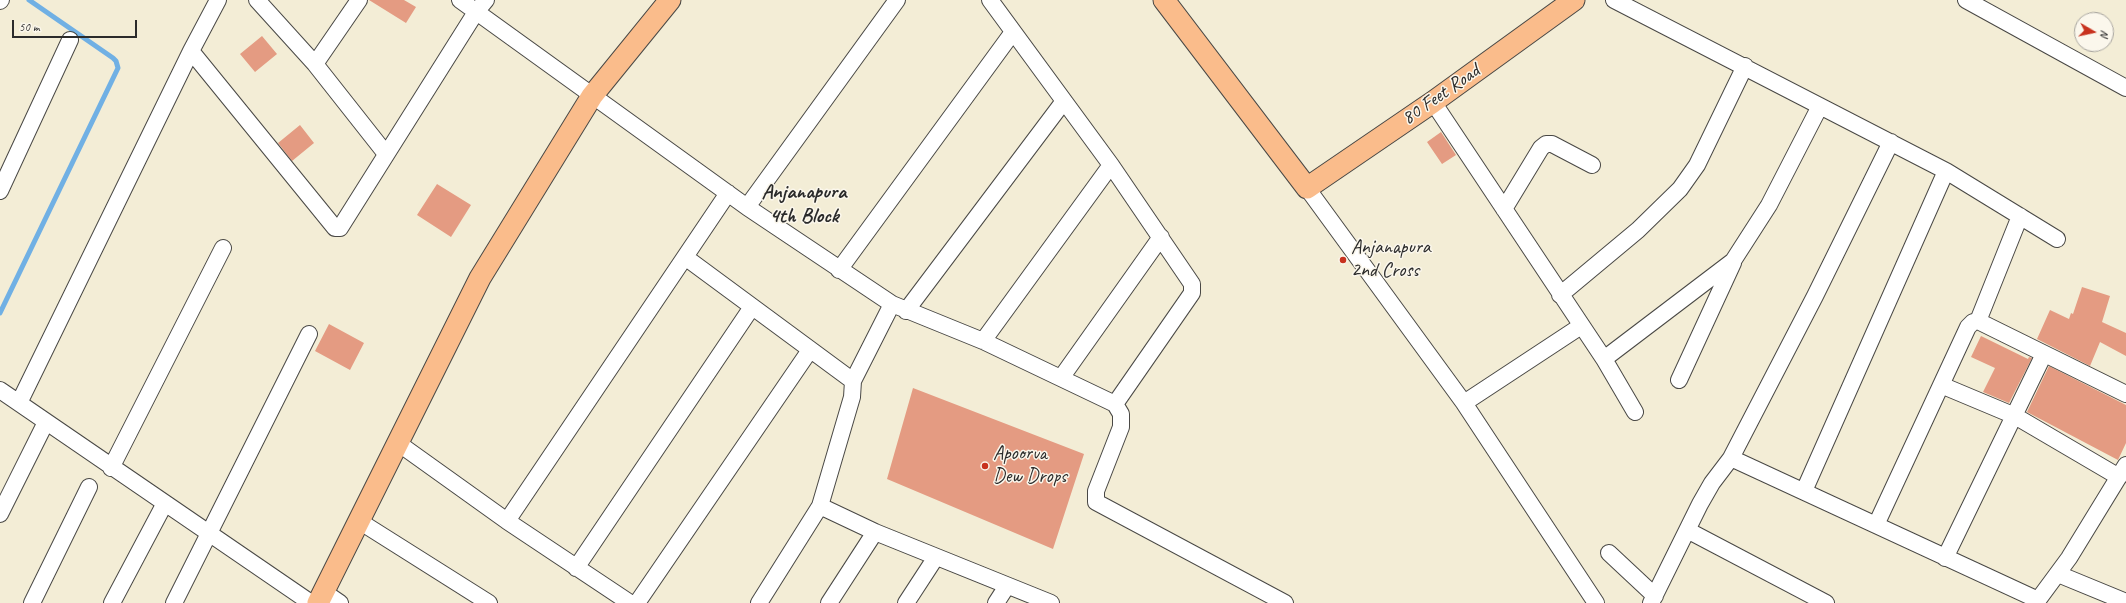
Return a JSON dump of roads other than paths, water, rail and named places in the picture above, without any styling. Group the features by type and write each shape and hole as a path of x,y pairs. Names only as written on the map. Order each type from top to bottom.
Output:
{"main road":[{"path":"323,600 359,521 480,278 592,96 670,0"},
{"path":"1164,0 1307,188"},
{"name":"80 Feet Road","path":"1307,188 1433,102 1574,0"}],"street":[{"path":"19,403 191,51 218,0"},
{"path":"257,0 315,64 386,154"},
{"path":"315,64 359,0"},
{"path":"460,0 481,6 592,96 747,207 839,270 899,307 983,341 1115,404 1121,414 1121,427 1096,491 1096,502 1285,603"},
{"path":"747,207 897,0"},
{"path":"990,0 1111,165 1192,284 1192,293 1115,404"},
{"path":"1614,0 1745,66 1946,171 2057,239"},
{"path":"1966,0 2126,88"},
{"path":"191,51 337,229 340,228 481,6"},
{"path":"839,270 1013,32"},
{"path":"0,191 70,40"},
{"path":"1560,295 1638,230 1680,189 1697,164 1745,66"},
{"path":"759,603 820,506 852,397 852,381 899,307 1064,102"},
{"path":"1433,102 1604,359 1635,412"},
{"path":"1679,380 1734,261 1769,204 1820,106"},
{"path":"1609,552 1653,599 1689,531 1712,483 1731,458 1815,296 1891,142"},
{"path":"1504,209 1541,148 1546,144 1552,144 1592,165"},
{"path":"983,341 1111,165"},
{"path":"1804,491 1946,171"},
{"path":"1307,188 1464,403 1596,603"},
{"path":"507,521 728,193"},
{"path":"1876,525 1968,327 1974,322 1978,321 2020,216"},
{"path":"1061,378 1161,237"},
{"path":"111,468 222,248"},
{"path":"685,258 852,381"},
{"path":"1604,359 1734,261"},
{"path":"576,568 752,307"},
{"path":"1978,321 2126,394"},
{"path":"1464,403 1581,326"},
{"path":"174,603 309,334"},
{"path":"637,603 810,350"},
{"path":"1945,558 2044,354"},
{"path":"1731,458 2038,601 2058,574 2094,519 2123,471 2014,416 1942,385"},
{"path":"0,390 111,468 208,533 323,600"},
{"path":"0,514 46,422"},
{"path":"398,443 507,521 630,603"},
{"path":"32,603 89,487"},
{"path":"112,603 165,503"},
{"path":"820,506 875,532 1051,603"},
{"path":"359,521 490,603"},
{"path":"1689,531 1826,603"},
{"path":"829,603 875,532"},
{"path":"906,603 936,557"},
{"path":"2058,574 2126,602"},
{"path":"996,603 1007,586"}],"waterway":[{"path":"0,313 118,68 116,61 113,58 29,0"}],"place":[{"name":"Anjanapura 2nd Cross","path":"1343,260"},
{"name":"Apoorva Dew Drops","path":"985,466"}],"district":[{"name":"Anjanapura 4th Block","path":"804,204"}]}
